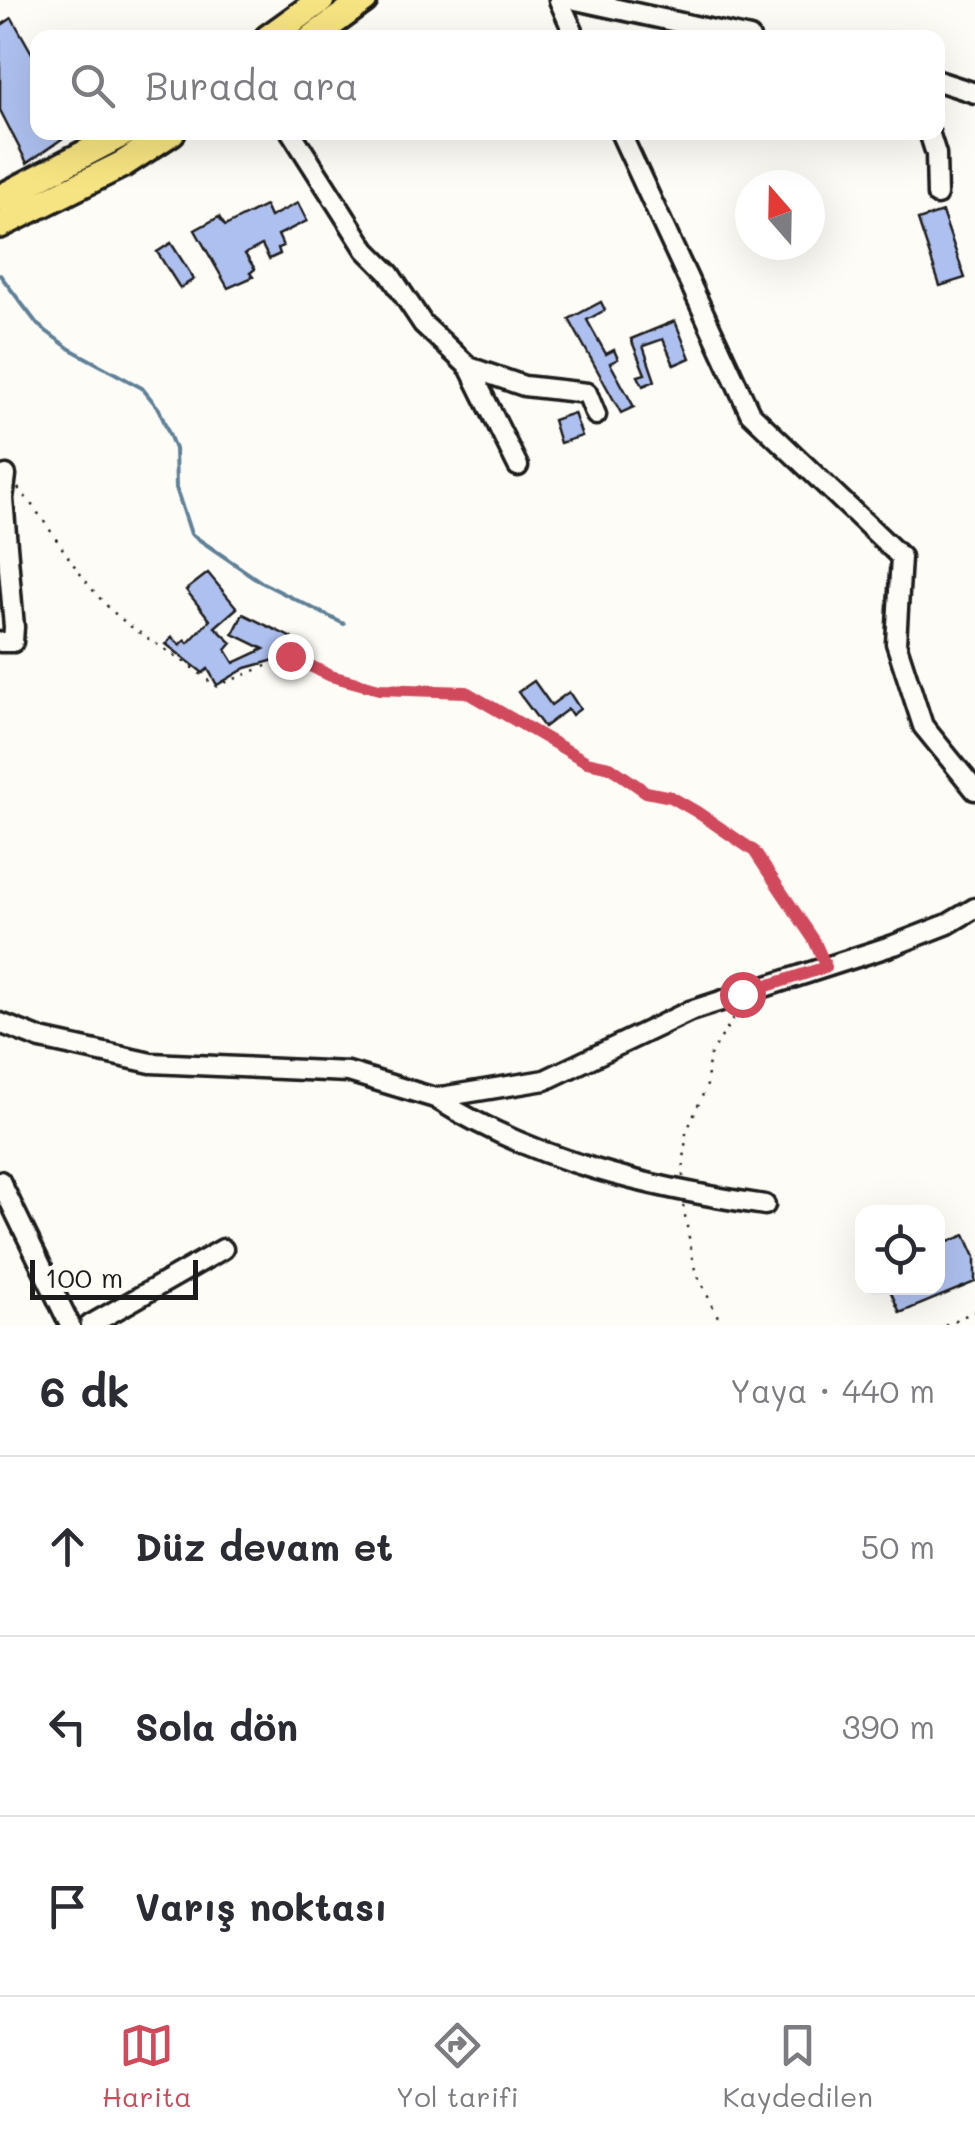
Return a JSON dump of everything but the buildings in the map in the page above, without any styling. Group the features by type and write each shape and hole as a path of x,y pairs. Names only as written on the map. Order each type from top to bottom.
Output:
{"highway":[{"path":"279,30 321,0"},
{"path":"323,30 364,0"},
{"path":"0,198 111,140"},
{"path":"0,225 123,164 160,140"}],"street":[{"path":"559,0 572,30"},
{"path":"575,0 699,30"},
{"path":"575,0 713,30"},
{"path":"945,83 975,92"},
{"path":"296,140 366,250 390,273 423,324 469,367 518,466"},
{"path":"624,140 750,414 901,558 896,643 923,726 975,790"},
{"path":"932,140 936,154 937,195"},
{"path":"469,367 524,386 587,393 596,415"},
{"path":"0,642 13,642 14,627 3,498 6,475"},
{"path":"435,1098 545,1080 690,1010 948,924 975,908"},
{"path":"0,1023 41,1039 122,1058 348,1072 435,1098 482,1128 604,1172 682,1192 764,1204"},
{"path":"0,1181 70,1325"},
{"path":"90,1325 223,1248"}],"path":[{"path":"6,475 49,524 80,576 121,619 216,687 290,656 331,676 379,689 466,692 587,762 610,767 646,792 671,797 754,851 805,925 826,967"},
{"path":"722,1325 695,1270 682,1192 686,1133 707,1085 709,1056 738,1012 742,994"},
{"path":"945,1325 975,1311"}],"waterway":[{"path":"0,275 38,325 70,349 142,388 159,409 175,449 176,488 191,534 261,582 344,624"}],"route":[{"path":"290,656 331,676 343,676 379,689 410,687 466,692 587,762 610,767 646,792 671,797 754,851 778,881 826,967 742,994"}]}
